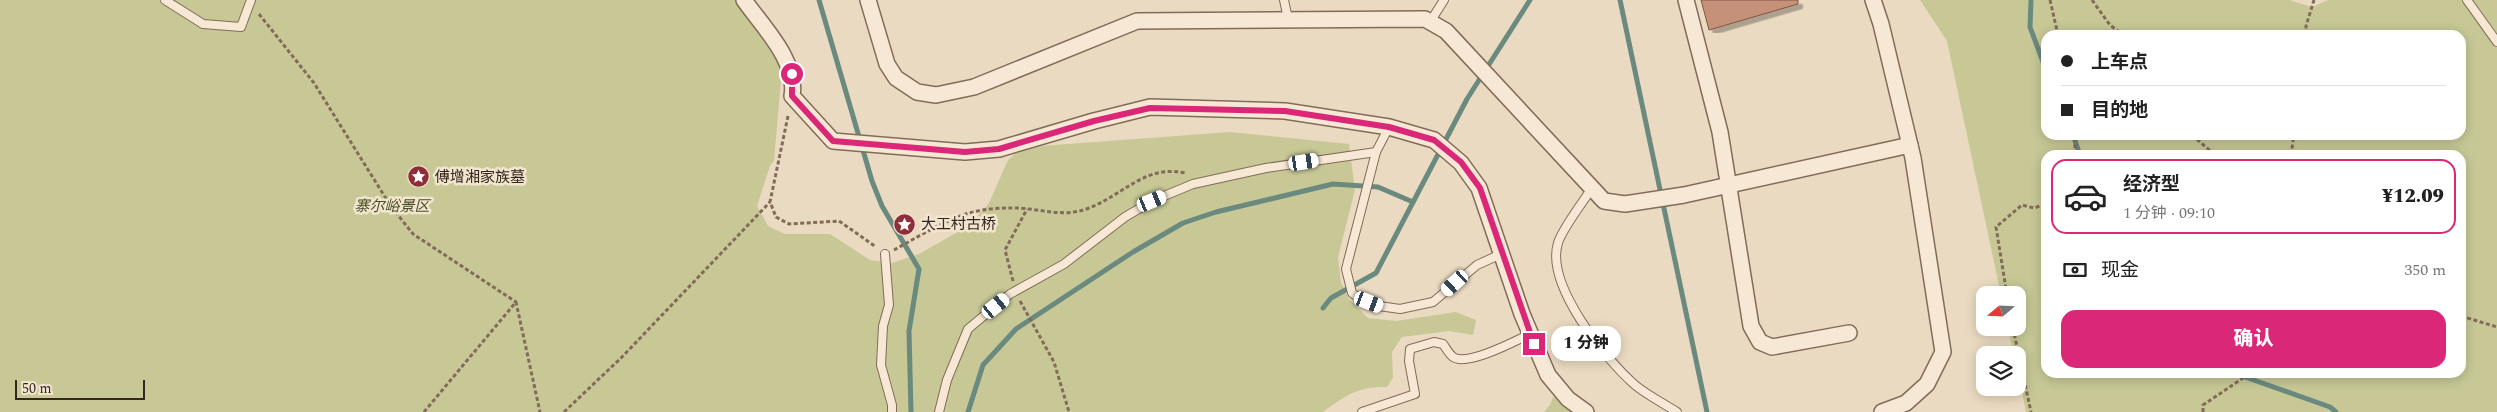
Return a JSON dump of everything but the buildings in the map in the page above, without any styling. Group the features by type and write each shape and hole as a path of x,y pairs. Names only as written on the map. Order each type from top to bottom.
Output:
{"street":[{"path":"744,0 785,59 792,74 792,96 833,141 965,152 999,149 1094,121 1150,108 1285,111 1389,127 1435,142 1461,162 1480,188 1501,254 1530,334 1548,375 1568,399 1586,412"},
{"path":"868,0 887,64 896,78 917,92 936,95 974,87 1137,21 1425,19 1446,31 1604,201 1625,204 1684,195 1910,145"},
{"path":"1686,0 1720,132 1751,326 1760,342 1772,347 1849,333"},
{"path":"1873,0 1881,24 1910,145 1943,352 1927,384 1906,403 1882,412"}],"lane":[{"path":"165,0 203,24 242,27 250,1"},
{"path":"1284,0 1288,19"},
{"path":"1430,22 1444,0"},
{"path":"2467,0 2497,42"},
{"path":"1389,127 1376,152 1346,269 1352,293 1379,306 1400,309 1415,307 1433,302 1477,265 1501,254"},
{"path":"939,412 947,380 968,329 1017,291 1064,264 1106,230 1139,209 1194,184 1266,168 1376,152"},
{"path":"1592,188 1558,242 1555,263 1570,306 1608,357 1635,385 1677,412"},
{"path":"886,254 889,305 883,326 881,365 892,405 892,412"},
{"path":"1362,412 1415,394 1409,361 1410,349 1434,342 1443,344 1453,357 1463,360 1477,357 1530,334"}],"path":[{"path":"2050,0 2057,30"},
{"path":"2092,0 2110,25 2116,30"},
{"path":"2306,30 2314,0"},
{"path":"250,1 314,83 390,205 413,234 516,302 540,412"},
{"path":"564,412 622,357 770,202 792,96"},
{"path":"2198,140 2209,150"},
{"path":"770,202 776,217 789,224 839,221 886,254 972,212 1011,208 1060,214 1076,213 1091,208 1139,178 1160,171 1179,172 1207,182"},
{"path":"2006,286 1996,227 2022,205 2034,208 2041,206"},
{"path":"1027,209 1005,250 1009,271 1026,312 1054,362 1069,412"},
{"path":"424,412 516,302"},
{"path":"2466,318 2497,327"},
{"path":"2016,336 2031,412"},
{"path":"2203,412 2203,405 2243,378"}],"green space":[{"name":"寨尔峪景区","path":"0,0 755,0 784,44 774,161 770,166 757,206 768,226 785,234 830,234 870,260 892,263 919,254 970,225 989,203 1008,160 1019,150 1041,146 1230,132 1349,144 1355,190 1338,257 1341,282 1349,299 1368,318 1396,321 1456,312 1476,320 1473,335 1449,331 1402,337 1392,352 1393,378 1387,387 1368,388 1352,393 1323,412 0,412"},
{"path":"1920,0 2289,0 2312,7 2328,0 2497,0 2497,412 2026,412 2023,396 2026,396 2026,346 2012,346 2010,336 2026,336 2026,286 1999,286 1947,41"},
{"path":"1562,377 1582,412 1544,412 1550,405"}],"waterway":[{"path":"819,0 872,181 882,206 919,269 909,331 911,412"},
{"path":"1323,308 1331,298 1376,273 1467,99 1530,0"},
{"path":"1620,0 1707,412"},
{"path":"2031,0 2030,27 2041,57"},
{"path":"2075,140 2078,150"},
{"path":"968,412 983,365 1016,329 1133,252 1183,223 1216,212 1333,184 1378,187 1413,202"},
{"path":"2248,378 2330,407 2336,412"}],"place":[{"name":"傅增湘家族墓","path":"419,177"},
{"name":"大工村古桥","path":"905,224"}],"route":[{"path":"792,74 792,96 833,141 965,152 999,149 1094,121 1150,108 1285,111 1389,127 1434,140 1461,162 1480,188 1489,221 1534,344"}]}
